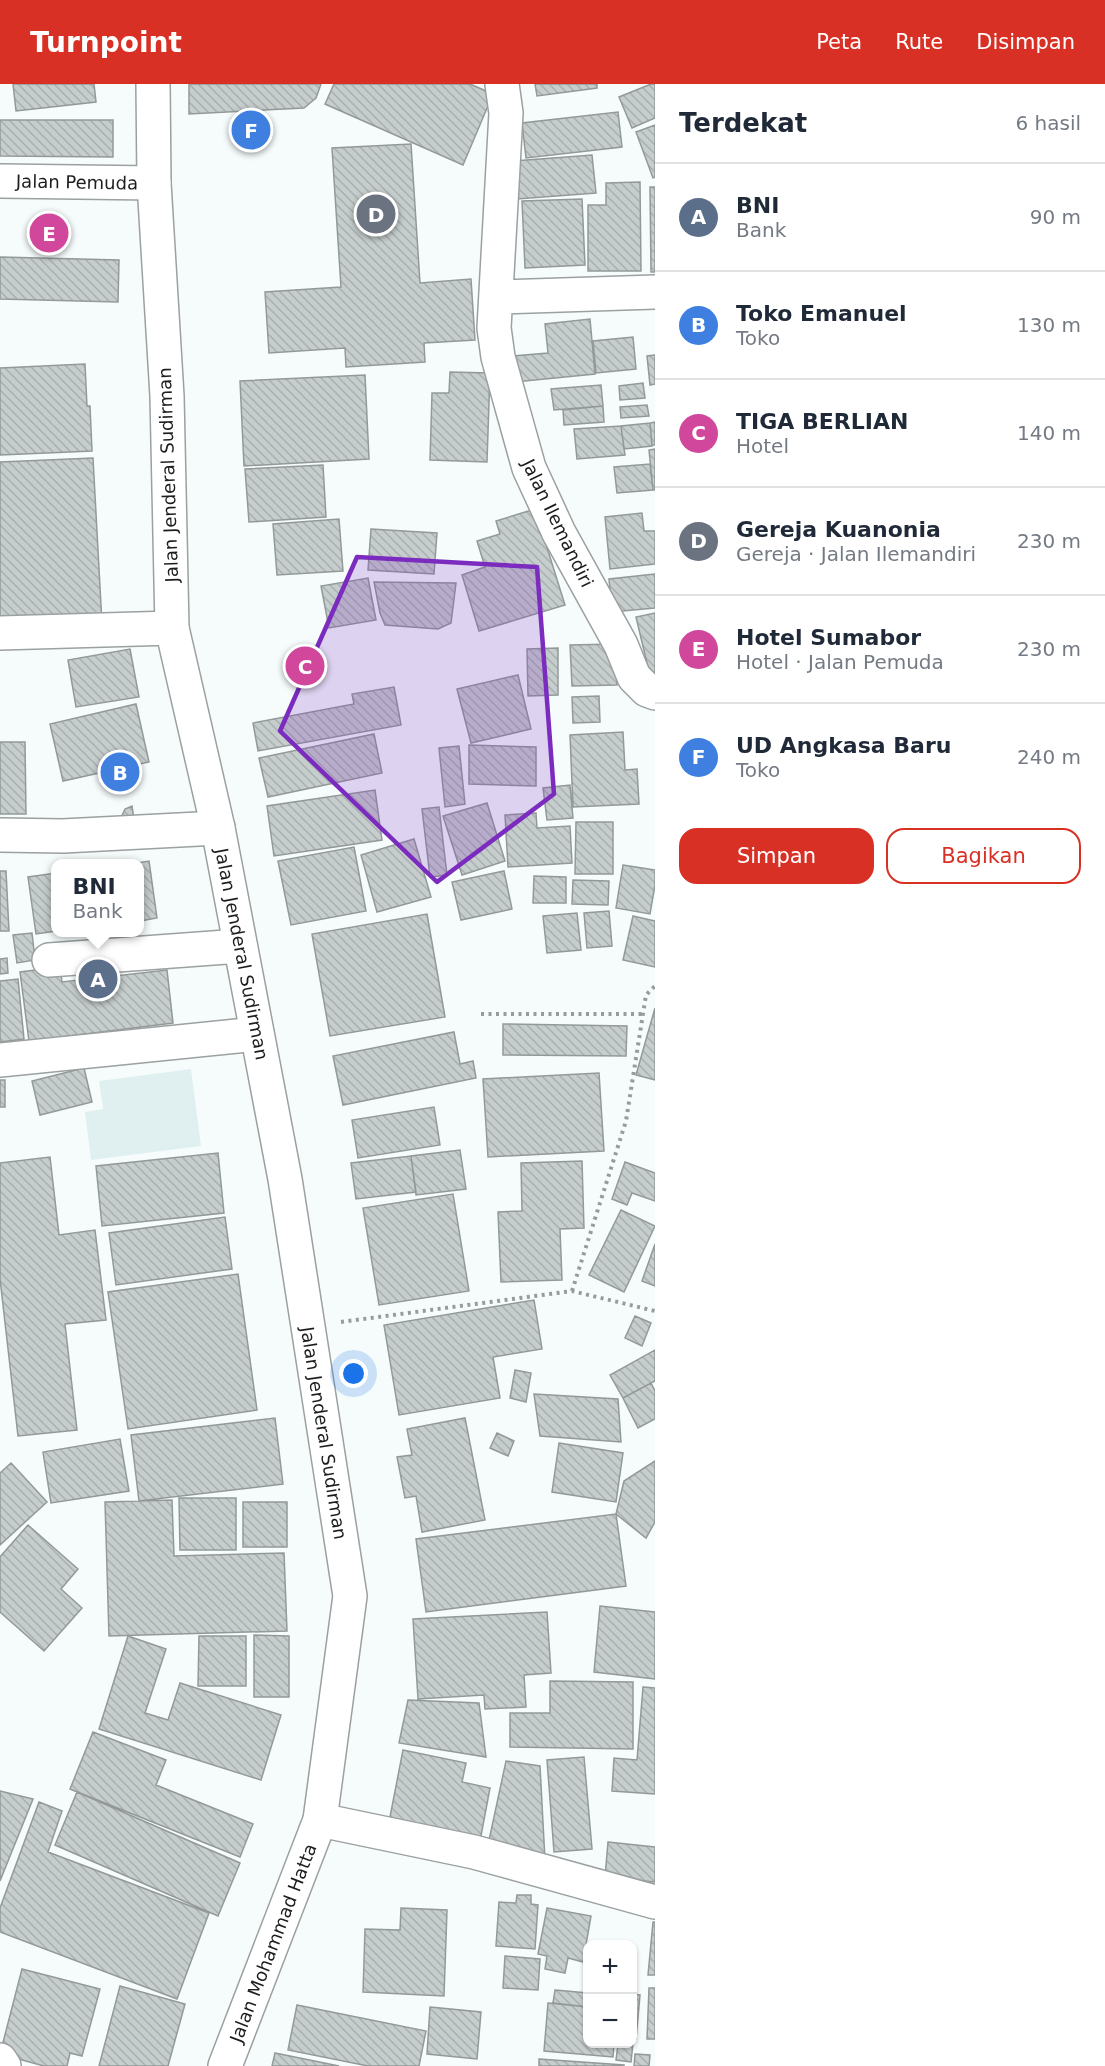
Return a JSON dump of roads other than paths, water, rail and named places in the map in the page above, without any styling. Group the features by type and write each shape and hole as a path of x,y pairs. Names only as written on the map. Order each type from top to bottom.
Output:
{"main road":[{"name":"Jalan Jenderal Sudirman","path":"153,84 154,183 167,396 172,628 218,828 285,1179 350,1596 320,1820"},
{"name":"Jalan Ilemandiri","path":"502,84 506,113 494,328 498,357 529,468 560,533 621,645 634,676 647,690 655,693"},
{"name":"Jalan Pemuda","path":"0,181 154,183"},
{"path":"497,297 655,292"},
{"path":"0,633 172,628"},
{"path":"0,835 63,836 218,828"},
{"path":"49,960 240,946"},
{"path":"0,1060 257,1034"},
{"path":"320,1820 474,1852 655,1902"},
{"name":"Jalan Mohammad Hatta","path":"225,2066 320,1820"},
{"path":"0,2060 4,2066"}],"place":[{"name":"UD Angkasa Baru","path":"251,130"},
{"name":"Gereja Kuanonia","path":"376,214"},
{"name":"Hotel Sumabor","path":"49,233"},
{"name":"TIGA BERLIAN","path":"305,666"},
{"name":"Toko Emanuel","path":"120,772"},
{"name":"BNI","path":"98,979"}]}
